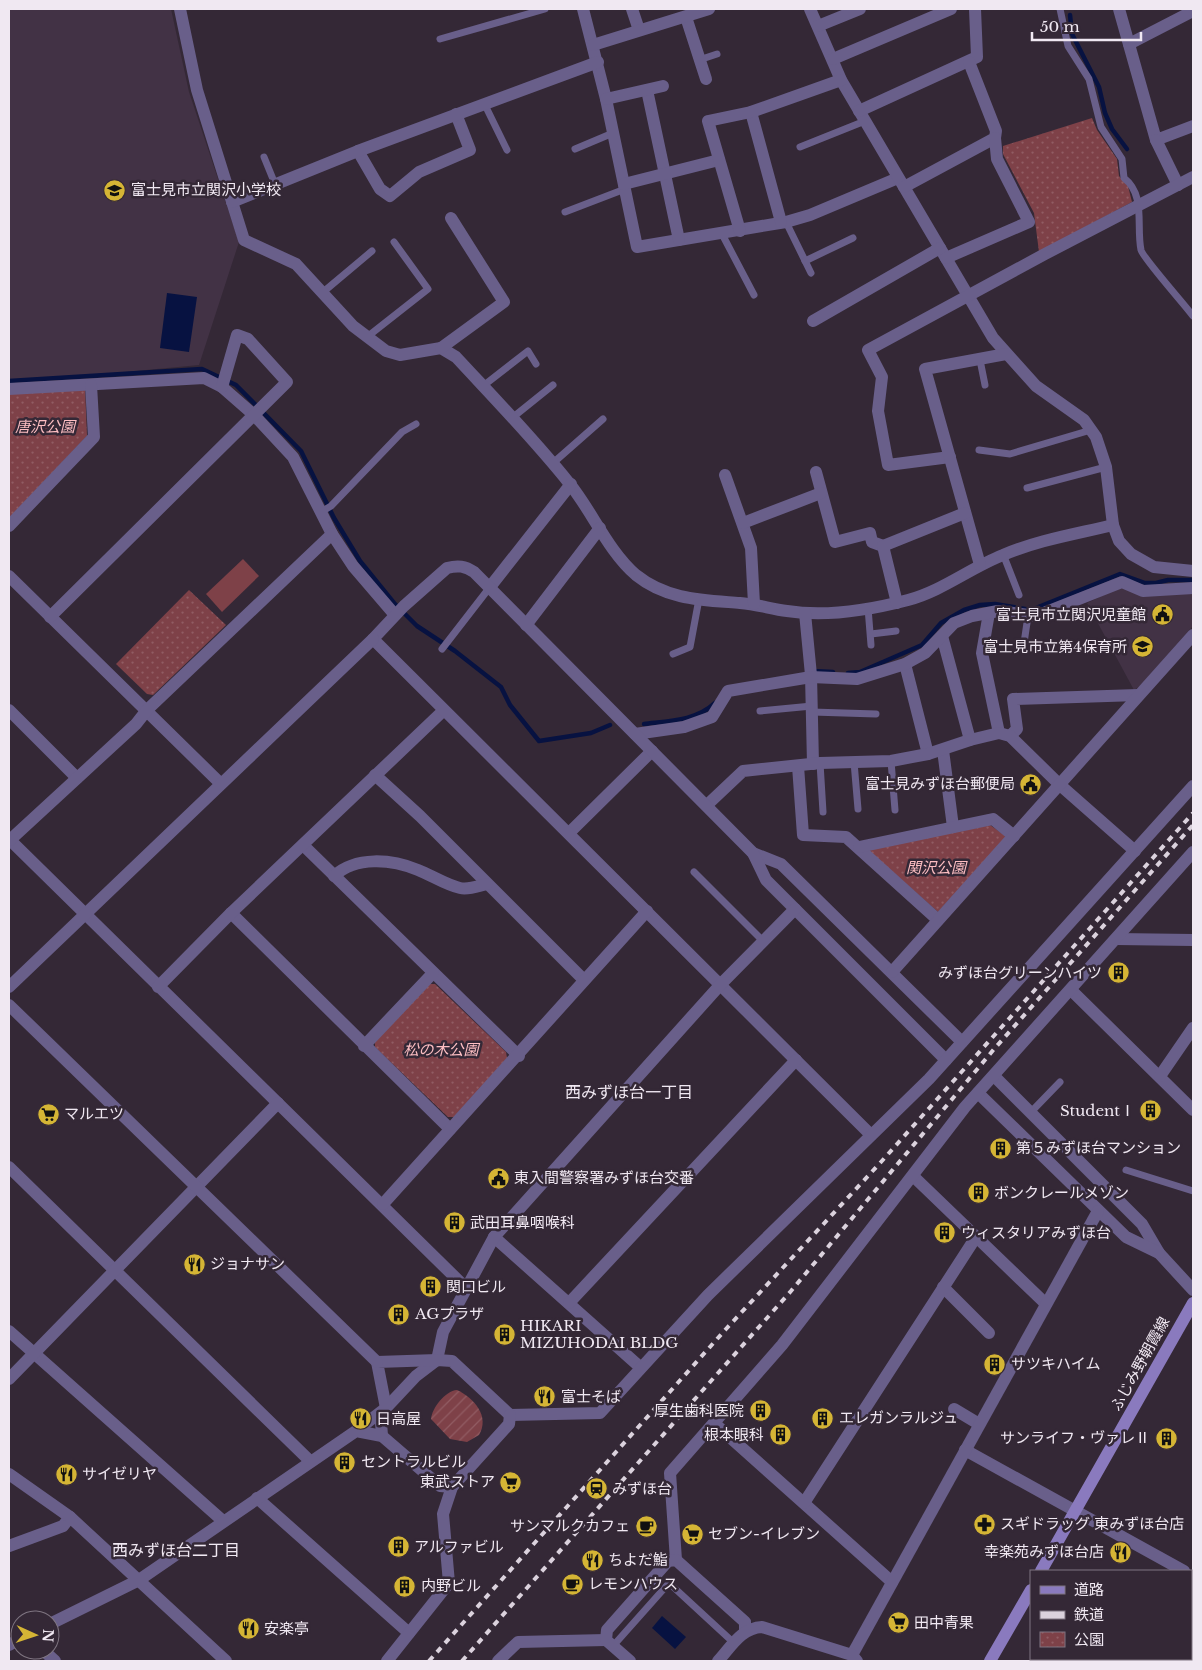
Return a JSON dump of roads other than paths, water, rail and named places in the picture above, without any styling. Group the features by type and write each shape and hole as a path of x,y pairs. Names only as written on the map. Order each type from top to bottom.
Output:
{"main road":[{"name":"ふじみ野朝霞線","path":"1043,1570 1193,1303"},
{"path":"990,1661 1030,1592"}],"street":[{"path":"180,9 197,90 244,240 296,264 353,326 386,351 400,355 441,348 504,302 451,218"},
{"path":"583,9 598,62 637,246 722,234 810,215 901,182 995,138"},
{"path":"632,9 639,30"},
{"path":"593,45 682,14 709,9"},
{"path":"810,9 841,80 993,338 1036,386 1084,420 1096,436 1106,467 1113,525 1119,541 1131,554 1154,567 1193,571"},
{"path":"818,26 860,9"},
{"path":"833,59 951,9"},
{"path":"862,116 977,57 976,9"},
{"path":"1119,9 1156,140 1178,186"},
{"path":"1129,44 1193,11"},
{"path":"682,14 706,80"},
{"path":"232,202 358,151 598,62"},
{"path":"813,321 943,253 1029,222 997,158 996,131 969,62"},
{"path":"740,230 708,121 751,112 841,80"},
{"path":"606,99 663,86"},
{"path":"647,90 679,240"},
{"path":"751,112 784,222"},
{"path":"358,151 380,189 390,196 420,172 470,150 456,114"},
{"path":"1156,140 1193,126"},
{"path":"624,186 720,160"},
{"path":"950,458 888,465 878,411 882,377 868,350 968,295 1193,177"},
{"path":"50,617 287,382 248,338 237,335 222,386"},
{"path":"441,348 456,357 553,463 636,574 658,590 678,597 754,604 805,613 868,608 897,603 931,592 1003,554 1033,544 1113,525"},
{"path":"980,565 925,370 1006,354"},
{"path":"9,389 204,378 222,386 258,412 294,457 326,509 332,534 353,566 399,611"},
{"path":"9,526 94,437 91,385"},
{"path":"816,472 835,542 870,533 872,542 883,546 965,513"},
{"path":"725,475 751,548 754,604"},
{"path":"490,587 570,484"},
{"path":"743,523 821,493"},
{"path":"526,625 600,528"},
{"path":"332,534 147,710 136,724 9,840 383,1204 466,1288"},
{"path":"883,546 897,603"},
{"path":"9,987 220,783 373,639 440,572 456,565 466,567 474,572 490,587 707,806 753,853 766,880 946,1060"},
{"path":"9,576 220,783"},
{"path":"635,734 684,727 712,717 728,691 811,673 857,679 905,664 925,652 954,623 989,612 998,611 1036,616 1122,582 1143,591 1193,588"},
{"path":"989,612 982,653 1005,735 1135,851"},
{"path":"805,613 811,673 816,764"},
{"path":"892,972 1193,634"},
{"path":"942,636 970,740"},
{"path":"373,639 871,1135"},
{"path":"905,664 928,754"},
{"path":"707,806 743,771 816,764 891,761 928,754 970,740 1005,735 1017,729 1013,700 1138,695"},
{"path":"9,710 77,778"},
{"path":"158,987 231,913 444,711"},
{"path":"943,750 953,827"},
{"path":"569,833 652,751"},
{"path":"798,766 803,835 846,837 938,920"},
{"path":"375,776 420,816 584,980"},
{"path":"377,1362 437,1360 452,1362 510,1415 600,1413 640,1367 708,1295 946,1060 1193,786"},
{"path":"859,847 992,819 1014,836"},
{"path":"303,845 519,1056"},
{"path":"745,1631 745,1622 676,1560 670,1473 782,1345 978,1093 1193,852"},
{"path":"753,853 781,864 962,1042"},
{"path":"334,876 344,866 355,862 385,862 415,869 460,888 487,884"},
{"path":"60,1619 139,1580 310,1460 356,1431 386,1408 416,1376 437,1360 443,1332 494,1237 721,984 795,909"},
{"path":"383,1204 519,1056 584,980 647,911"},
{"path":"231,913 450,1129"},
{"path":"1116,939 1193,940"},
{"path":"364,1046 433,972"},
{"path":"1071,990 1193,1110"},
{"path":"9,1005 377,1362 386,1408 381,1422 382,1436"},
{"path":"1160,1076 1193,1028"},
{"path":"568,1303 796,1060"},
{"path":"994,1076 1142,1224 1159,1253 1193,1290"},
{"path":"978,1093 1126,1237 1159,1253"},
{"path":"9,1379 278,1103"},
{"path":"9,1167 113,1271 310,1460"},
{"path":"913,1176 1046,1304"},
{"path":"718,1661 745,1631 752,1627 762,1627 855,1658 892,1582 1098,1211"},
{"path":"494,1237 640,1367"},
{"path":"804,1503 976,1237"},
{"path":"944,1287 989,1333"},
{"path":"9,1331 223,1521"},
{"path":"954,1409 979,1424"},
{"path":"387,1661 449,1583 443,1514 452,1487 509,1424 510,1415"},
{"path":"714,1423 892,1582"},
{"path":"356,1431 382,1436 440,1486 452,1487"},
{"path":"965,1450 1182,1570"},
{"path":"9,1474 70,1517 226,1661"},
{"path":"258,1498 409,1633"},
{"path":"9,1546 63,1526 70,1517"},
{"path":"630,1661 609,1643 606,1630 668,1562 676,1560"},
{"path":"498,1661 518,1642 609,1643"},
{"path":"731,1661 734,1643"}],"lane":[{"path":"440,39 545,9"},
{"path":"1060,9 1068,46 1089,79 1101,127 1122,159 1124,178 1132,184 1139,206 1142,251 1193,316"},
{"path":"699,60 717,54"},
{"path":"484,103 507,150"},
{"path":"800,147 862,116"},
{"path":"575,149 613,134"},
{"path":"264,157 275,184"},
{"path":"566,212 624,186"},
{"path":"784,222 811,273"},
{"path":"722,234 754,295"},
{"path":"806,261 853,238"},
{"path":"367,337 428,289 394,242"},
{"path":"322,293 372,252"},
{"path":"483,386 528,351 536,364"},
{"path":"980,360 985,385"},
{"path":"512,418 553,384"},
{"path":"553,463 603,418"},
{"path":"326,509 402,432 416,424"},
{"path":"979,450 1010,454 1091,430"},
{"path":"1027,488 1106,467"},
{"path":"1003,554 1020,595"},
{"path":"444,646 490,587"},
{"path":"673,654 690,647 699,600"},
{"path":"868,608 871,645"},
{"path":"1024,643 1028,616"},
{"path":"871,634 896,631"},
{"path":"760,711 812,709 876,714"},
{"path":"891,761 896,810"},
{"path":"854,762 858,809"},
{"path":"816,764 823,812"},
{"path":"694,872 763,941"},
{"path":"1031,1112 1060,1082"},
{"path":"1126,1170 1193,1191"},
{"path":"609,1643 668,1583 734,1643"}],"waterway":[{"path":"1070,15 1072,34 1099,87 1105,113 1112,129 1127,149"},
{"path":"9,381 202,369 236,385 301,451 334,518 360,561 394,603 417,626 455,651 501,687 510,705 539,741 591,733 610,725"},
{"path":"848,673 860,672 922,645 941,623 964,610 980,605 995,604 1031,610 1120,574 1145,583 1168,580 1193,580"},
{"path":"813,671 833,672"},
{"path":"644,724 691,717 708,709 715,703"}],"railway":[{"path":"429,1661 726,1329 881,1162 1193,813"},
{"path":"462,1661 791,1291 995,1048 1193,825"}],"place":[{"name":"富士見市立関沢小学校","path":"115,190"},
{"name":"富士見市立関沢児童館","path":"1162,615"},
{"name":"富士見市立第4保育所","path":"1143,647"},
{"name":"富士見みずほ台郵便局","path":"1031,784"},
{"name":"みずほ台グリーンハイツ","path":"1118,973"},
{"name":"StudentⅠ","path":"1151,1111"},
{"name":"マルエツ","path":"48,1114"},
{"name":"第５みずほ台マンション","path":"1000,1148"},
{"name":"東入間警察署みずほ台交番","path":"498,1178"},
{"name":"ボンクレールメゾン","path":"978,1193"},
{"name":"武田耳鼻咽喉科","path":"454,1223"},
{"name":"ウィスタリアみずほ台","path":"945,1233"},
{"name":"ジョナサン","path":"194,1264"},
{"name":"関口ビル","path":"430,1287"},
{"name":"AGプラザ","path":"399,1314"},
{"name":"HIKARI MIZUHODAI BLDG","path":"504,1335"},
{"name":"サツキハイム","path":"995,1364"},
{"name":"富士そば","path":"545,1397"},
{"name":"厚生歯科医院","path":"760,1411"},
{"name":"エレガンラルジュ","path":"823,1418"},
{"name":"日高屋","path":"360,1419"},
{"name":"根本眼科","path":"780,1435"},
{"name":"サンライフ・ヴァレⅡ","path":"1166,1438"},
{"name":"セントラルビル","path":"345,1462"},
{"name":"サイゼリヤ","path":"66,1474"},
{"name":"東武ストア","path":"511,1482"},
{"name":"みずほ台","path":"596,1489"},
{"name":"スギドラッグ 東みずほ台店","path":"984,1524"},
{"name":"サンマルクカフェ","path":"646,1526"},
{"name":"セブン-イレブン","path":"692,1534"},
{"name":"アルファビル","path":"398,1547"},
{"name":"幸楽苑みずほ台店","path":"1120,1552"},
{"name":"ちよだ鮨","path":"592,1560"},
{"name":"レモンハウス","path":"572,1584"},
{"name":"内野ビル","path":"405,1586"},
{"name":"田中青果","path":"898,1623"},
{"name":"安楽亭","path":"248,1629"}],"district":[{"name":"西みずほ台一丁目","path":"629,1092"},
{"name":"西みずほ台二丁目","path":"176,1550"}],"park label":[{"name":"唐沢公園","path":"45,427"},
{"name":"関沢公園","path":"936,868"},
{"name":"松の木公園","path":"441,1050"}]}
